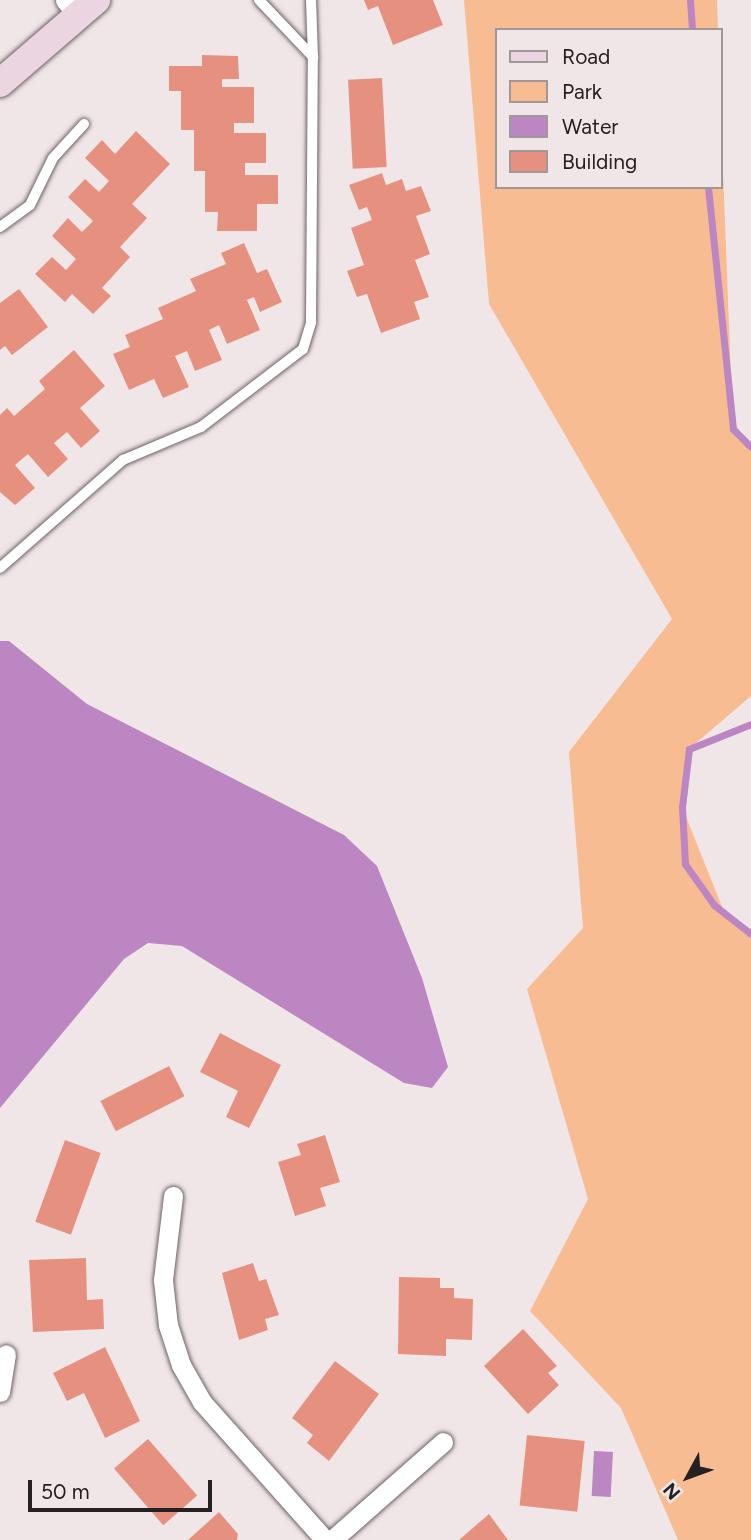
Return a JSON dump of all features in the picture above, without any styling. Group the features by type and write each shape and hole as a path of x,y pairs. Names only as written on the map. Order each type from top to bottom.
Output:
{"main road":[{"path":"0,83 79,5"}],"street":[{"path":"173,1196 163,1280 168,1325 181,1365 202,1402 325,1540"},
{"path":"0,1392 6,1354"},
{"path":"331,1540 443,1442"}],"lane":[{"path":"259,0 313,57"},
{"path":"0,568 123,460 201,427 303,349 311,322 311,0"},
{"path":"0,227 30,205 53,158 84,124"}],"green space":[{"path":"464,0 717,0 718,28 496,28 496,189 723,189 723,171 733,429 751,444 751,696 689,749 682,807 725,914 751,929 751,1540 678,1540 621,1408 530,1311 588,1199 527,989 583,928 569,752 672,619 489,304"}],"water":[{"path":"0,641 9,641 87,704 344,835 377,866 422,978 448,1067 432,1088 404,1083 182,946 148,943 124,959 0,1108"},
{"path":"594,1451 613,1452 611,1497 592,1496"}],"building":[{"path":"364,0 433,0 443,25 393,45 378,6 368,10"},
{"path":"202,55 238,56 239,79 222,79 222,87 254,87 254,123 234,123 234,133 266,133 266,163 245,163 245,175 278,175 278,204 257,204 257,231 217,231 218,212 205,212 205,171 194,171 194,130 181,130 181,91 169,91 169,66 202,66"},
{"path":"382,78 387,167 353,169 348,80"},
{"path":"136,131 170,164 132,204 147,218 120,247 130,257 102,288 111,296 93,314 72,294 65,302 35,274 52,257 66,270 76,259 52,236 68,218 82,232 93,221 68,197 85,179 99,192 109,181 85,158 102,140 115,154"},
{"path":"382,173 386,185 402,179 406,191 421,186 431,211 416,216 430,254 415,260 429,297 414,302 420,319 381,333 367,294 357,297 347,271 364,265 351,228 372,220 367,207 359,210 349,185"},
{"path":"244,243 257,273 267,269 282,302 260,312 254,297 247,300 260,330 227,344 219,325 209,330 222,360 195,371 187,351 175,356 189,387 163,398 154,379 129,390 113,354 130,347 125,335 163,319 158,308 196,291 190,279 226,264 221,253"},
{"path":"19,289 48,327 12,355 5,346 0,350 0,303"},
{"path":"74,350 105,386 80,408 100,431 81,448 67,432 54,443 68,459 48,477 28,454 15,465 35,488 15,505 0,492 0,415 7,408 14,416 45,389 39,381"},
{"path":"220,1033 281,1065 249,1128 226,1117 238,1091 200,1072"},
{"path":"169,1066 184,1096 116,1131 100,1101"},
{"path":"325,1135 340,1182 320,1188 326,1206 295,1216 278,1162 301,1155 297,1144"},
{"path":"65,1140 101,1153 71,1235 35,1222"},
{"path":"86,1258 87,1300 103,1299 104,1329 33,1332 29,1260"},
{"path":"253,1263 259,1281 266,1279 279,1315 265,1319 268,1330 239,1340 222,1273"},
{"path":"399,1277 440,1278 440,1288 454,1288 454,1298 473,1299 472,1340 446,1339 446,1356 398,1354"},
{"path":"523,1329 557,1366 548,1373 559,1385 528,1414 484,1366"},
{"path":"105,1347 140,1421 105,1438 84,1393 67,1401 53,1373"},
{"path":"335,1361 379,1394 329,1461 307,1443 313,1435 292,1418"},
{"path":"527,1435 585,1441 577,1512 520,1506"},
{"path":"148,1439 197,1496 163,1525 114,1469"},
{"path":"219,1512 238,1534 237,1540 188,1540"},
{"path":"489,1514 508,1540 459,1540"}],"waterway":[{"path":"690,0 692,28"},
{"path":"708,189 733,429 751,447"},
{"path":"751,724 689,749 682,807 685,864 714,905 751,934"}]}
